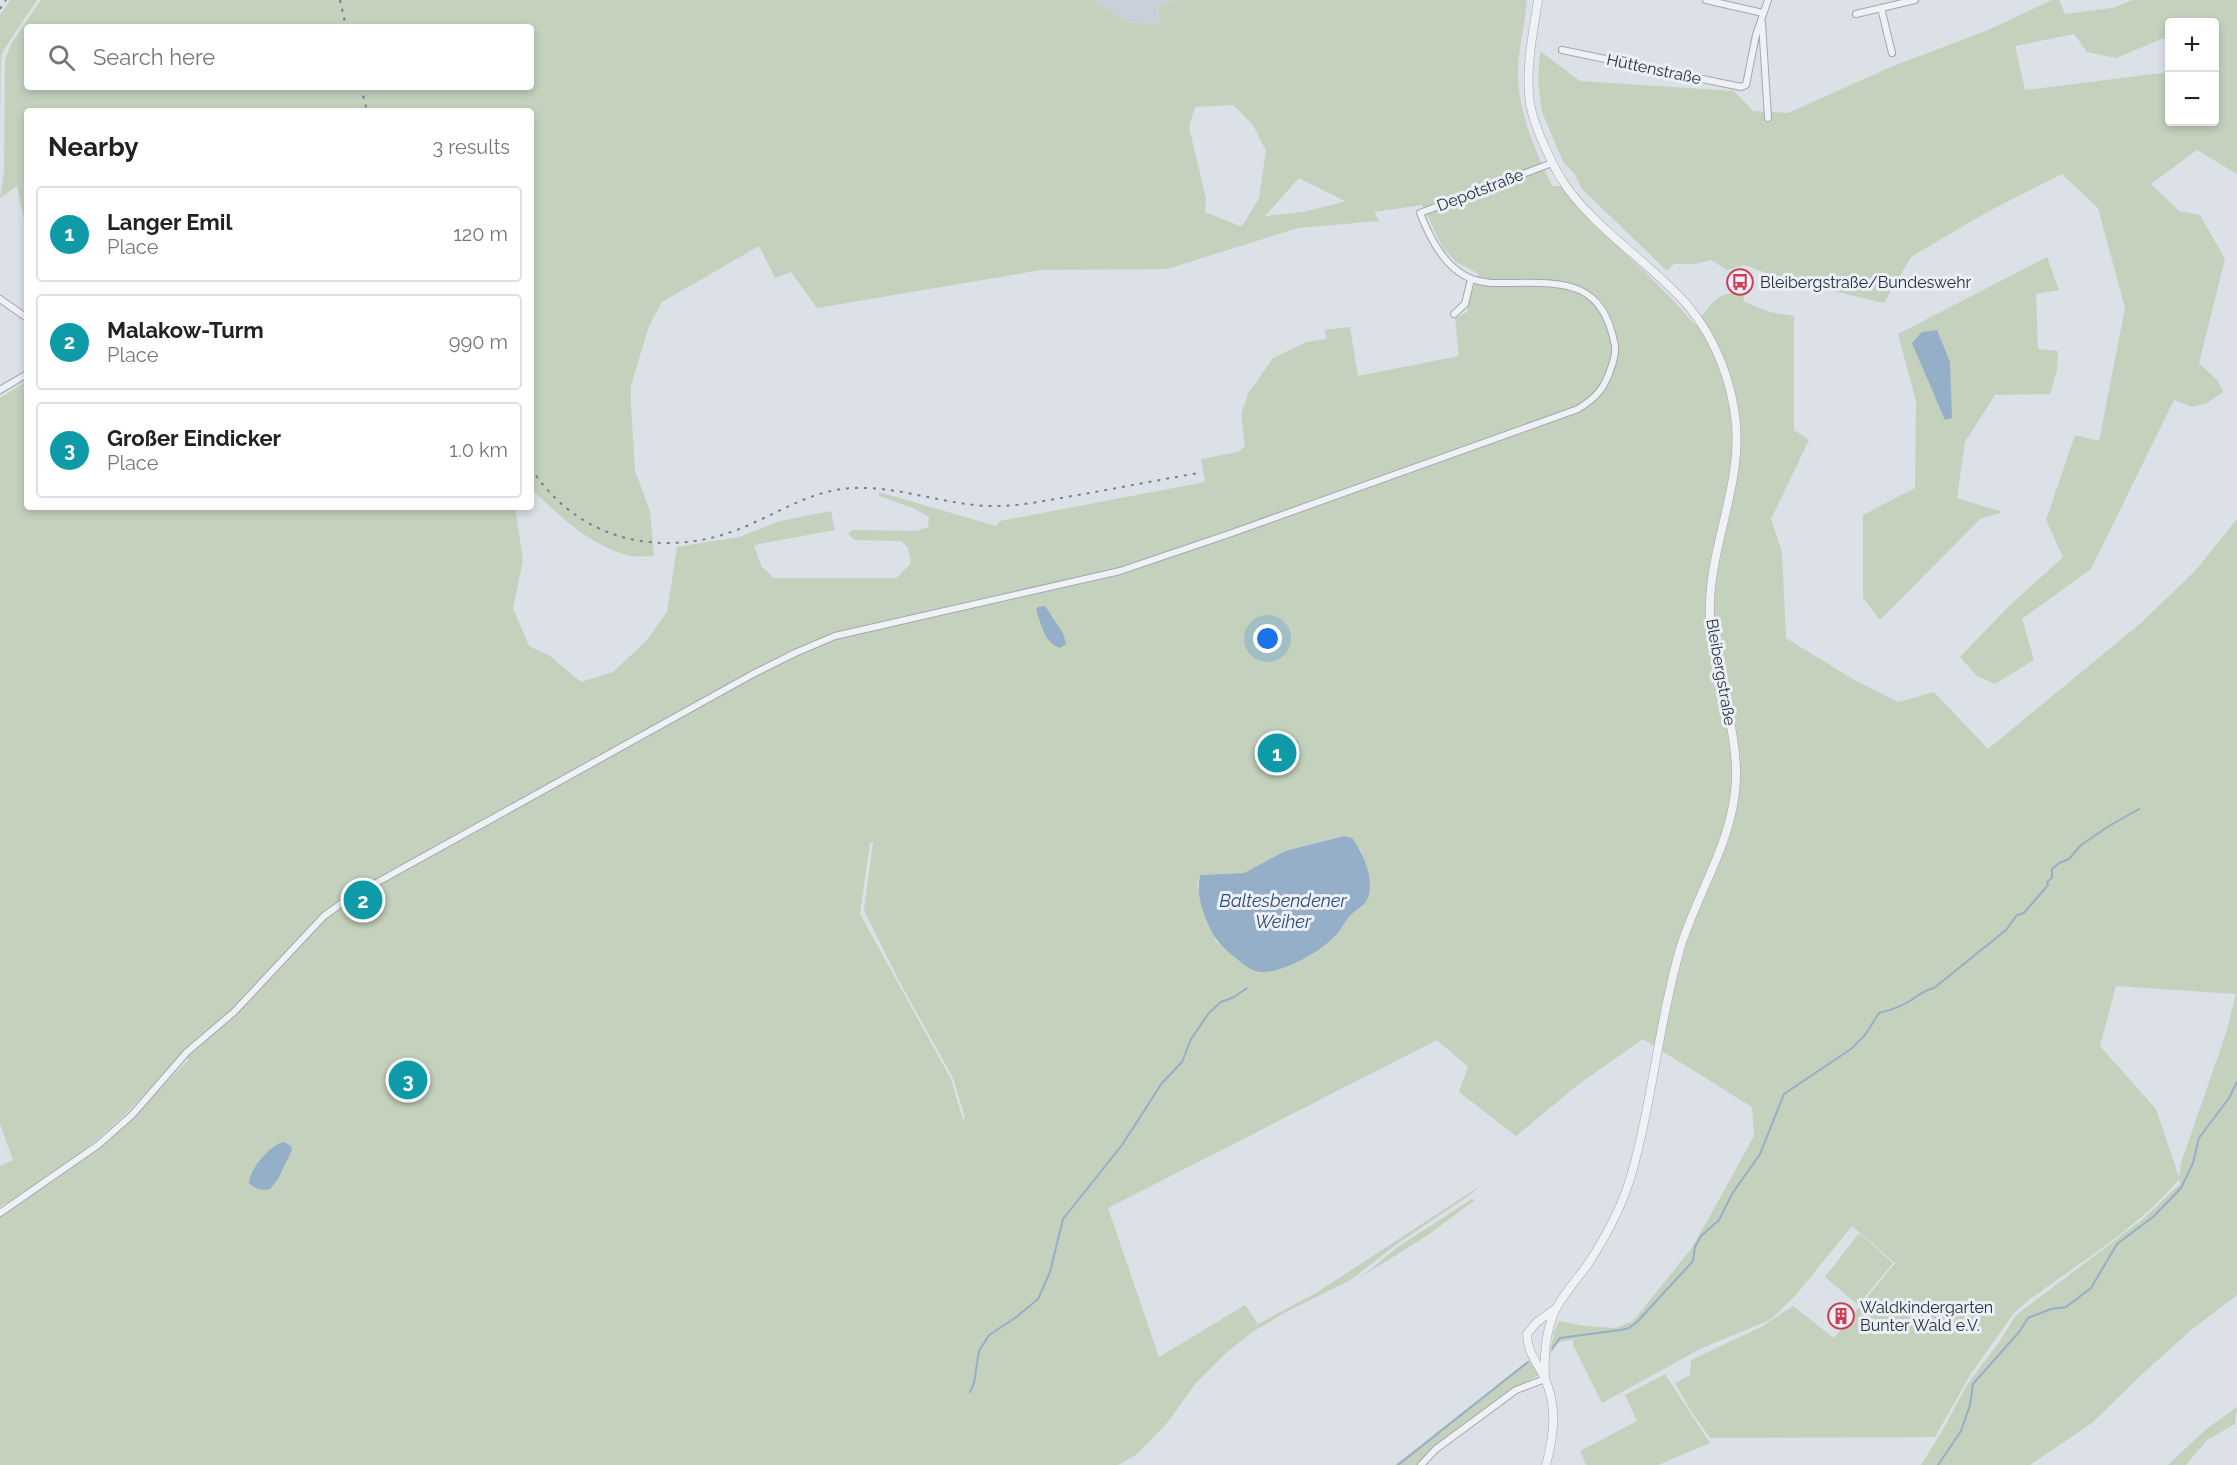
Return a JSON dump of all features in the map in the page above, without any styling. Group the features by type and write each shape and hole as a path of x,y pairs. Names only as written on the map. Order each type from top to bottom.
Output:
{"street":[{"name":"Bleibergstraße","path":"1538,0 1531,47 1530,105 1539,135 1552,163 1562,182 1582,206 1689,308 1715,346 1725,372 1736,423 1733,474 1712,572 1709,606 1733,743 1736,779 1732,814 1722,849 1686,930 1672,977 1633,1171 1619,1211 1590,1260 1556,1308 1548,1329 1544,1352 1545,1379"},
{"path":"1706,0 1763,16"},
{"path":"1768,0 1763,16 1768,118"},
{"path":"1856,14 1881,8 1889,3 1916,0"},
{"path":"1881,8 1892,53"},
{"name":"Hüttenstraße","path":"1562,50 1741,87 1746,85 1756,35 1763,16"},
{"name":"Depotstraße","path":"1471,279 1451,266 1436,247 1419,213 1552,163"},
{"path":"0,1213 98,1145 132,1115 187,1052 234,1012 324,916 349,898 774,663 845,634 1120,571 1578,409 1593,400 1606,384 1616,353 1608,320 1594,300 1576,288 1557,283 1491,283 1471,279 1465,304 1454,314"},
{"path":"0,299 24,316"},
{"path":"0,390 24,376"},
{"name":"Bleibergstraße","path":"1529,1353 1527,1334 1542,1318 1556,1308"},
{"path":"1542,1318 1547,1321 1548,1329"},
{"path":"1529,1353 1537,1357 1544,1352"},
{"path":"1529,1353 1545,1379 1555,1425 1546,1465"},
{"path":"1420,1465 1436,1449 1516,1390 1545,1379"}],"shaded area":[{"path":"1094,0 1174,0 1158,8 1160,24 1127,22"}],"green space":[{"path":"10,0 37,0 3,51 0,120 0,15"},
{"path":"41,0 1094,0 1127,22 1160,24 1158,8 1174,0 1527,0 1519,59 1519,93 1530,134 1552,186 1560,186 1695,325 1714,301 1726,294 1734,293 1743,293 1744,302 1770,312 1794,316 1794,430 1809,440 1771,519 1782,552 1786,638 1851,678 1898,702 1934,692 1988,749 2142,622 2195,571 2237,519 2237,1295 2190,1331 2092,1423 2030,1465 1921,1465 1967,1385 2016,1315 2143,1219 2180,1184 2179,1179 2163,1197 2127,1229 2014,1313 1972,1372 1935,1437 1710,1438 1675,1383 1690,1375 1691,1360 1761,1327 1793,1306 1834,1338 1895,1263 1852,1226 1796,1295 1770,1320 1702,1348 1602,1403 1573,1345 1573,1339 1557,1343 1550,1355 1554,1332 1559,1321 1616,1328 1633,1321 1691,1249 1706,1223 1754,1136 1752,1107 1643,1039 1579,1084 1516,1136 1459,1092 1468,1067 1437,1040 1108,1208 1159,1357 1245,1305 1258,1324 1316,1293 1480,1186 1349,1281 1288,1311 1254,1331 1227,1352 1196,1383 1167,1423 1136,1455 1118,1465 0,1465 0,1216 98,1149 189,1059 180,1055 133,1106 82,1152 0,1207 0,1166 13,1160 0,1124 0,398 24,383 24,510 515,510 523,560 513,608 529,646 550,656 581,682 613,672 646,641 667,612 677,547 739,537 780,521 831,511 835,530 754,545 762,567 774,578 896,578 911,563 908,548 901,541 854,540 848,533 853,530 917,531 928,527 929,517 913,508 879,496 879,492 996,526 1000,521 1205,482 1201,459 1238,452 1245,446 1241,414 1249,392 1273,358 1306,342 1326,339 1325,330 1350,327 1358,376 1459,356 1455,318 1467,312 1470,295 1479,274 1456,262 1443,248 1422,205 1374,212 1379,221 1298,228 1167,269 1041,270 817,308 791,272 775,278 759,246 662,302 649,326 631,385 631,405 635,471 650,511 654,556 631,556 616,552 589,538 534,492 534,108 24,108 24,220 17,186 0,198 4,172 5,60 12,42 24,25 24,90 534,90 534,24 24,24","holes":["1233,105 1253,125 1266,151 1259,198 1243,225 1240,226 1205,212 1206,199 1189,127 1195,107","1299,178 1345,201 1303,212 1265,216","1344,836 1361,850 1370,884 1368,898 1362,907 1350,914 1335,936 1303,959 1257,972 1250,969 1216,941 1197,885 1200,875 1244,873 1285,851","873,842 864,910 898,979 953,1078 965,1118 963,1120 951,1079 860,914 870,843","2116,986 2236,994 2226,1033 2181,1163 2179,1177 2156,1109 2100,1046","424,1065 430,1078 390,1088 389,1076"]},
{"path":"2052,0 2059,0 2065,14 2112,8 2133,0 2237,0 2237,174 2197,150 2151,184 2179,211 2200,215 2225,259 2199,363 2218,381 2223,392 2207,403 2192,407 2174,400 2091,569 2022,619 2034,660 1995,684 1977,676 1960,657 2007,608 2063,557 2046,520 2075,435 2099,441 2125,308 2098,208 2062,174 1987,212 1911,257 1884,303 1782,279 1745,265 1727,270 1711,260 1696,264 1674,264 1667,271 1581,188 1575,174 1563,162 1542,112 1538,81 1540,51 1580,81 1734,91 1753,111 1788,113 1891,67 1988,30","holes":["2165,18 2219,18 2219,126 2165,126 2165,72 2025,90 2015,46 2074,34 2087,52 2116,58 2165,38"]},
{"path":"2047,257 2059,290 2036,294 2038,349 2058,351 2057,370 2050,394 1995,395 1965,442 1957,498 2003,512 1980,519 1880,620 1863,598 1863,515 1915,488 1916,401 1898,334"},
{"path":"1472,1199 1475,1200 1428,1235 1361,1277 1399,1246"},
{"path":"1859,1233 1893,1263 1858,1305 1825,1277"},
{"path":"1529,1360 1539,1375 1515,1389 1418,1465 1395,1465"},
{"path":"1665,1374 1710,1443 1658,1465 1586,1465 1580,1451 1637,1421 1625,1395"},
{"path":"2237,1407 2235,1424 2207,1440 2186,1465 2168,1465 2205,1430"}],"water":[{"path":"1937,330 1950,362 1952,418 1945,420 1912,343 1922,332"},
{"path":"1045,606 1063,633 1066,644 1060,648 1050,642 1042,627 1036,610 1038,607"},
{"name":"Baltesbendener Weiher","path":"1344,836 1352,838 1364,858 1369,875 1370,891 1364,904 1351,914 1338,933 1320,949 1286,967 1264,972 1255,971 1228,951 1212,933 1199,895 1200,875 1244,873 1285,851"},
{"path":"409,1059 424,1065 430,1080 424,1095 409,1101 394,1095 388,1080 394,1065"},
{"path":"284,1142 291,1146 292,1150 278,1179 270,1189 259,1189 251,1185 250,1177 257,1164 267,1152"}],"waterway":[{"path":"1552,1349 1560,1338 1620,1330 1629,1328 1637,1322 1693,1261 1695,1247 1701,1236 1719,1220 1732,1194 1760,1154 1784,1094 1851,1049 1865,1035 1879,1013 1901,1006 1934,988 2006,930 2017,915 2024,913 2048,885 2047,882 2052,878 2052,869 2069,859 2081,845 2139,809"},
{"path":"970,1392 974,1383 979,1351 989,1335 1038,1299 1050,1272 1063,1219 1122,1145 1162,1083 1182,1062 1191,1039 1209,1013 1221,1002 1247,988"},
{"path":"1938,1465 1961,1431 1970,1405 1973,1384 2019,1332 2028,1318 2051,1309 2066,1307 2091,1288 2117,1244 2154,1216 2181,1188 2193,1163 2199,1138 2229,1098 2237,1082"},
{"path":"1398,1465 1528,1362"}],"railway":[{"path":"0,9 6,0"},
{"path":"340,0 345,24"},
{"path":"362,90 366,108"},
{"path":"534,472 551,494 575,514 601,529 629,539 659,543 690,542 721,535 813,496 853,488 904,492 971,505 999,506 1044,501 1199,473"}],"place":[{"name":"Bleibergstraße/Bundeswehr","path":"1740,282"},
{"name":"Langer Emil","path":"1277,753"},
{"name":"Malakow-Turm","path":"363,900"},
{"name":"Großer Eindicker","path":"408,1080"},
{"name":"Waldkindergarten Bunter Wald e.V.","path":"1841,1316"}]}
